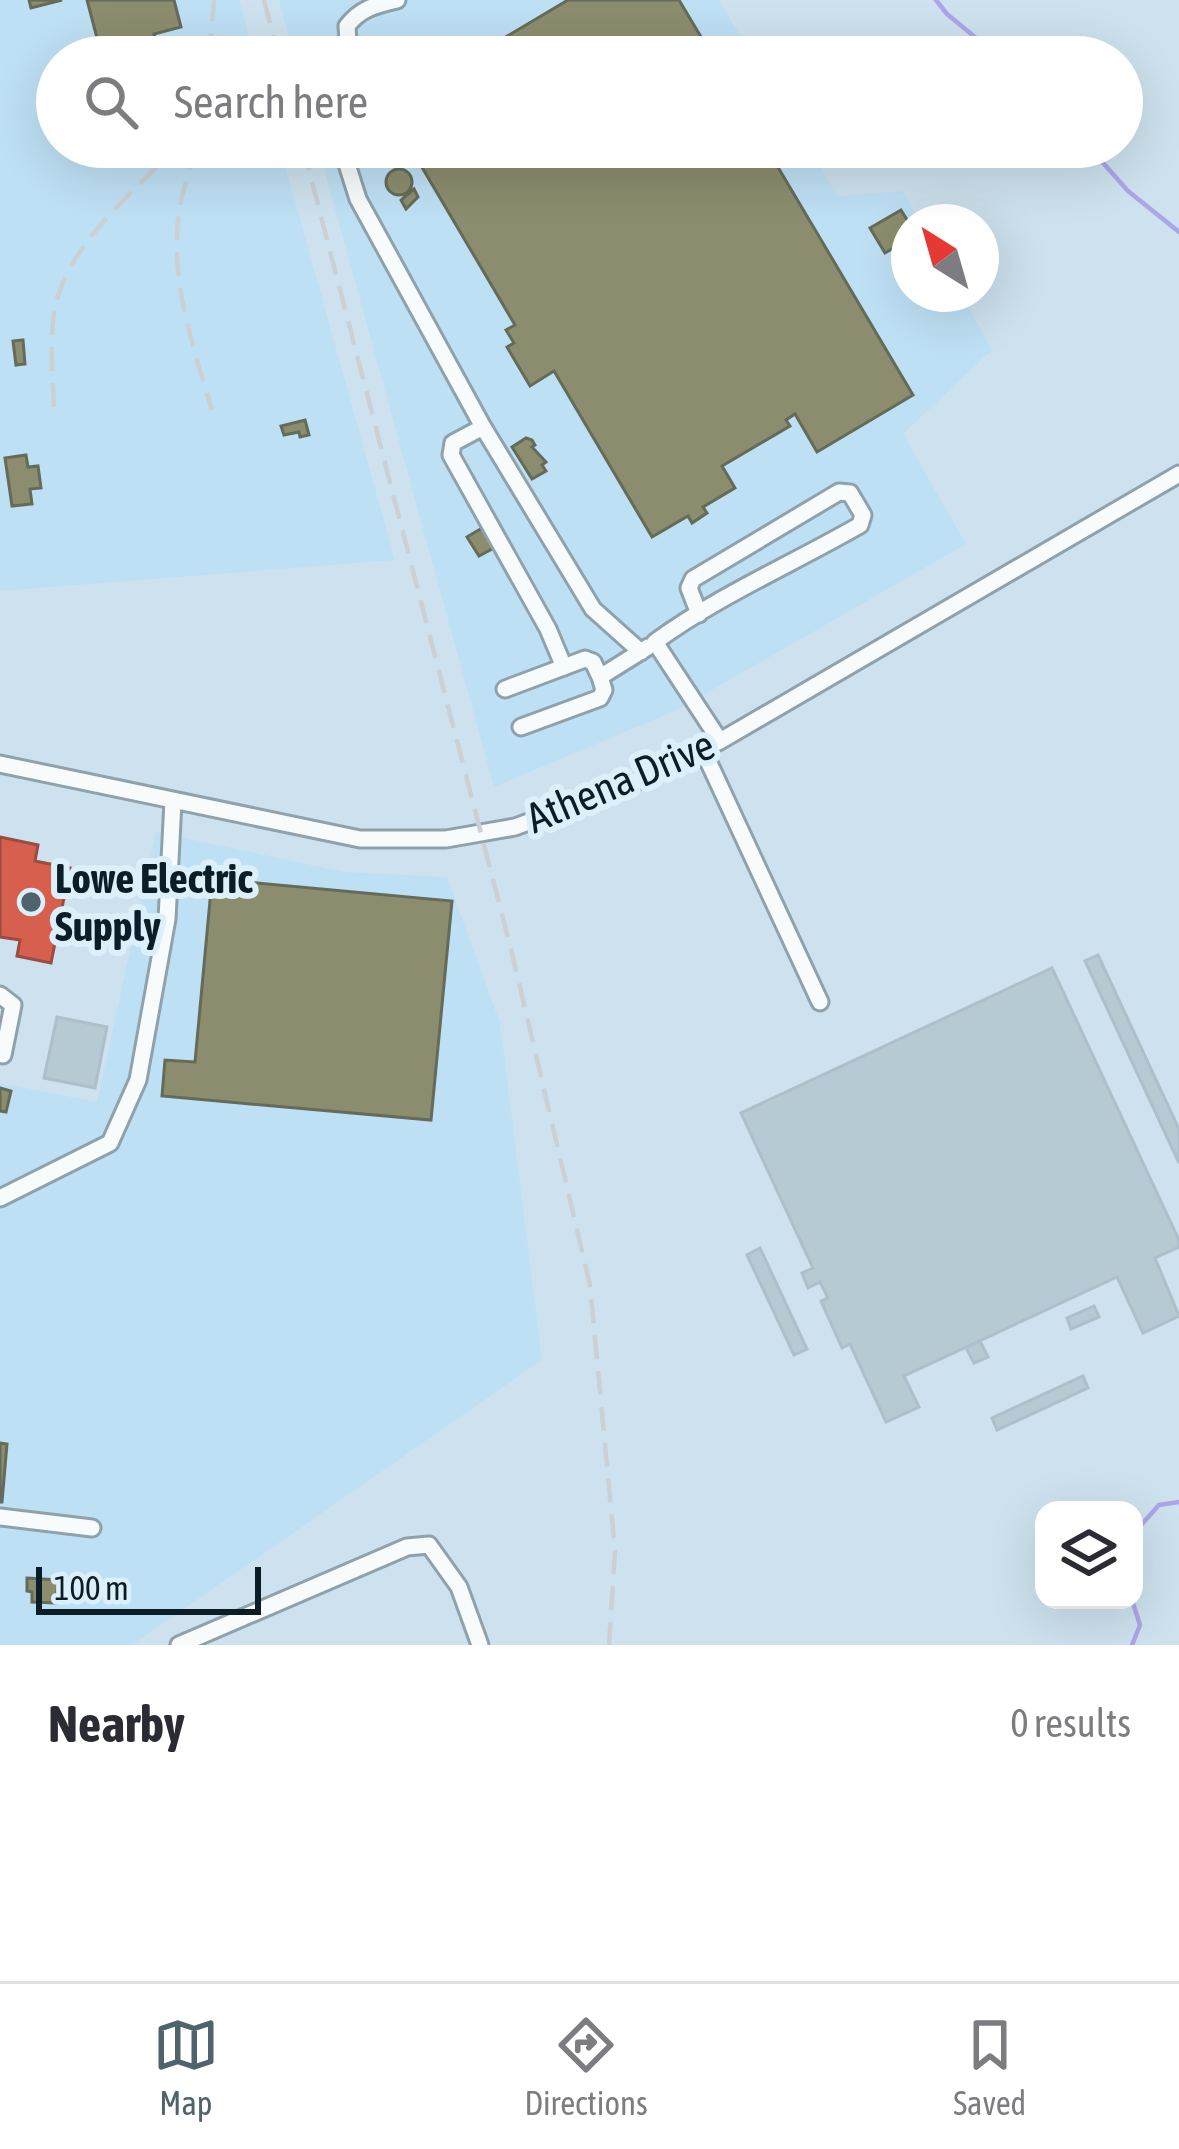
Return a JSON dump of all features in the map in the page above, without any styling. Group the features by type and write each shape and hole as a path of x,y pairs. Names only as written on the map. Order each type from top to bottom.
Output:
{"street":[{"path":"345,36 356,15 397,0"},
{"path":"348,168 358,200 483,427 593,609 648,647 720,741"},
{"path":"483,427 453,443 451,455 548,629 564,667"},
{"name":"Athena Drive","path":"0,764 360,839 446,839 515,827 634,783 720,741 1179,474"},
{"path":"600,677 700,614 860,525 863,514 850,493 838,492 693,579 688,589 700,614"},
{"path":"505,689 590,659 600,677 604,694 600,698 521,727"},
{"path":"703,750 820,1002"},
{"path":"0,1198 110,1143 129,1101 138,1080 166,919 173,801"},
{"path":"0,995 13,1005 4,1055"},
{"path":"0,1517 92,1528"},
{"path":"179,1645 406,1547 429,1545 459,1587 480,1645"}],"shaded area":[{"path":"0,0 239,0 249,36 36,36 36,168 286,168 395,560 0,591"},
{"path":"279,0 719,0 740,36 288,36"},
{"path":"324,168 821,168 838,196 903,191 910,204 891,204 891,312 971,312 992,350 903,434 966,544 677,710 494,787"},
{"path":"156,832 344,872 447,877 500,1023 542,1360 132,1645 0,1645 0,1083 97,1102"}],"building: Shops":[{"name":"Lowe Electric Supply","path":"0,837 38,845 35,861 70,868 51,963 17,956 20,940 0,937"}],"building: Industry":[{"path":"29,0 62,0 31,8"},
{"path":"87,0 174,0 181,27 155,36 96,36"},
{"path":"568,0 679,0 700,36 507,36"},
{"path":"422,168 778,168 913,395 817,452 795,414 786,420 790,426 722,466 735,488 703,507 707,513 692,523 688,516 652,537 554,371 530,386 507,347 514,343 506,330 515,325"},
{"path":"399,169 412,182 399,195 386,182"},
{"path":"414,189 418,197 406,209 401,200"},
{"path":"891,216 891,250 885,253 870,228"},
{"path":"23,340 25,364 16,365 13,341"},
{"path":"305,420 309,435 284,435 281,426"},
{"path":"526,438 546,462 542,465 546,471 532,479 512,447"},
{"path":"26,455 28,467 38,466 41,488 30,489 32,504 12,506 5,458"},
{"path":"482,528 494,548 479,556 467,537"},
{"path":"212,879 452,901 431,1120 162,1096 165,1060 195,1062"},
{"path":"0,1088 11,1091 6,1112 0,1111"},
{"path":"0,1443 7,1444 2,1502 0,1502"},
{"path":"27,1578 58,1580 56,1603 32,1602"}],"building: Other":[{"path":"1098,955 1179,1129 1179,1163 1085,961"},
{"path":"1052,968 1179,1240 1179,1247 1155,1258 1179,1316 1143,1333 1117,1277 904,1376 919,1407 886,1422 850,1344 842,1348 821,1301 828,1298 820,1282 808,1288 802,1273 813,1268 741,1113"},
{"path":"57,1017 107,1027 95,1088 44,1078"},
{"path":"760,1248 807,1349 794,1355 747,1255"},
{"path":"1094,1306 1099,1317 1071,1329 1067,1318"},
{"path":"980,1341 988,1357 974,1363 966,1348"},
{"path":"1083,1376 1088,1388 997,1430 992,1418"}],"waterway":[{"path":"936,0 974,36"},
{"path":"1108,168 1179,232"},
{"path":"1143,1523 1159,1505 1179,1502"},
{"path":"1132,1645 1140,1625 1135,1609"}],"railway":[{"path":"211,36 214,0"},
{"path":"264,0 273,36"},
{"path":"54,407 53,322 68,271 99,226 155,168"},
{"path":"191,168 180,204 177,262 185,312 212,410"},
{"path":"308,168 511,949 590,1285 615,1551 609,1645"}],"place":[{"name":"Lowe Electric Supply","path":"31,902"}]}
